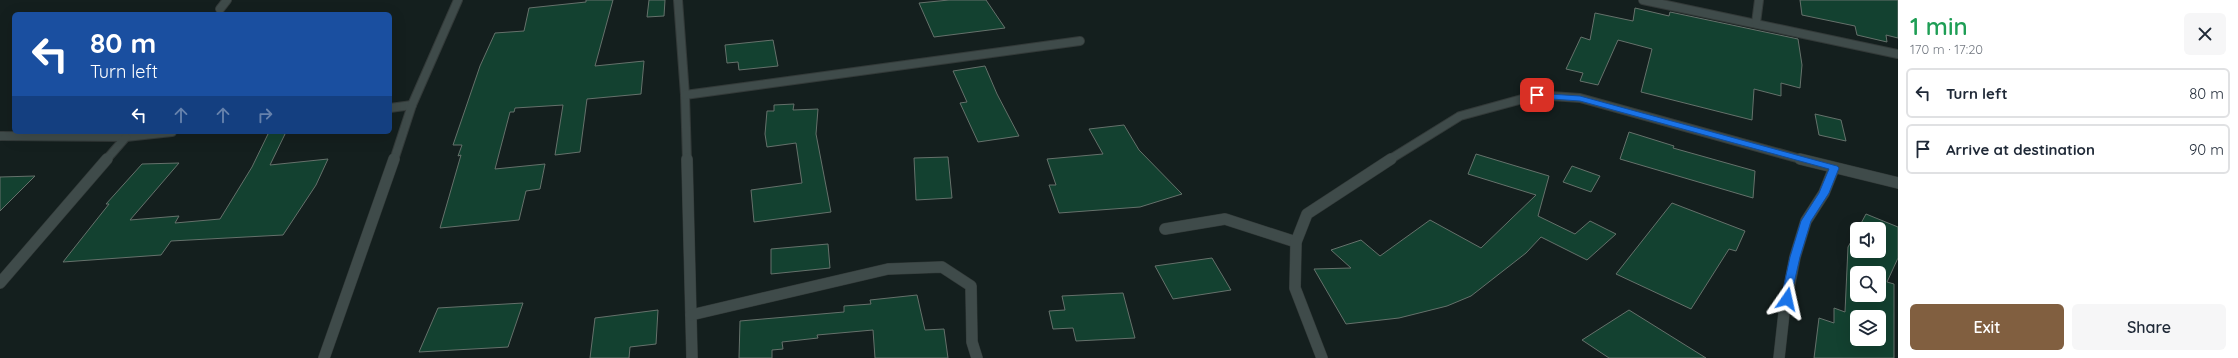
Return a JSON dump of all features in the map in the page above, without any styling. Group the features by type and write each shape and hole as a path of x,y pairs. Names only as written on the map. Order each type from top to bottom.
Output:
{"street":[{"path":"220,9 226,0"},
{"path":"324,358 362,254 412,105 458,0"},
{"path":"678,0 685,95 692,358"},
{"path":"1643,0 1756,22 1898,54"},
{"path":"1756,22 1759,0"},
{"path":"685,95 1080,41"},
{"path":"1322,358 1295,288 1296,242 1307,214 1401,152 1460,116 1537,95 1580,98 1834,168 1898,183"},
{"path":"392,108 412,105"},
{"path":"0,136 126,137 154,134"},
{"path":"0,283 126,137"},
{"path":"1779,358 1784,313 1795,257 1806,221 1824,193 1834,168"},
{"path":"1165,229 1225,219 1296,242"},
{"path":"691,315 888,269 942,267 971,286 972,342 977,358"}],"building":[{"path":"586,0 613,0 595,66 644,61 641,94 587,99 580,152 555,155 563,105 515,108 514,112 510,112 495,169 545,164 540,189 526,191 519,220 440,228 461,155 458,156 462,145 453,145 480,66 495,33 524,31 529,8 586,2"},
{"path":"649,0 665,0 664,16 647,17"},
{"path":"949,0 986,0 1005,28 934,37 919,3"},
{"path":"1800,0 1898,0 1898,38 1886,35 1887,42 1857,35 1855,26 1802,15"},
{"path":"1635,8 1669,16 1670,12 1798,39 1802,65 1800,88 1781,83 1781,96 1754,89 1752,120 1641,92 1652,49 1618,40 1598,85 1580,81 1583,73 1566,69 1581,37 1590,40 1595,13 1633,21"},
{"path":"773,40 778,66 739,70 738,62 727,63 725,45"},
{"path":"985,66 997,94 1019,136 978,142 960,103 967,102 953,71"},
{"path":"794,104 793,110 818,109 816,134 831,212 754,222 751,190 802,183 796,143 767,147 765,134 767,111 774,111 774,105"},
{"path":"1815,114 1841,120 1846,141 1819,135"},
{"path":"1124,125 1139,150 1182,194 1140,207 1059,213 1049,185 1056,185 1047,159 1103,154 1089,129"},
{"path":"1629,132 1674,146 1673,148 1755,171 1753,198 1620,159"},
{"path":"268,134 285,134 270,165 328,159 316,185 283,235 171,241 161,255 63,262 109,204 106,204 142,164 179,163 130,220 179,216 175,223 220,219 252,167"},
{"path":"1476,154 1549,176 1538,216 1575,234 1590,221 1616,234 1587,260 1541,237 1526,253 1471,296 1447,306 1399,318 1346,324 1314,269 1351,268 1331,250 1361,240 1380,256 1430,220 1481,248 1536,195 1468,174"},
{"path":"948,157 952,198 916,200 914,158"},
{"path":"1572,166 1600,176 1591,192 1563,182"},
{"path":"35,176 0,211 0,177"},
{"path":"1672,203 1745,231 1736,251 1729,249 1691,309 1616,274"},
{"path":"1866,214 1886,222 1862,222"},
{"path":"1886,222 1898,227 1898,258 1887,282 1894,284 1894,358 1814,358 1819,318 1834,323 1834,308 1845,312 1848,247 1850,243 1850,258 1886,258"},
{"path":"828,244 830,268 771,274 771,249"},
{"path":"1212,258 1231,290 1173,299 1155,266"},
{"path":"1123,293 1135,338 1076,341 1073,328 1053,329 1049,311 1065,310 1062,296"},
{"path":"917,295 925,330 944,329 948,358 875,358 873,330 817,335 818,338 782,342 783,349 772,350 772,358 739,358 740,321 844,312 844,306 871,304 870,300"},
{"path":"523,303 508,347 419,352 438,308"},
{"path":"658,310 656,344 630,347 629,358 590,358 595,318"},
{"path":"1629,310 1706,358 1609,358 1582,340"}],"route":[{"path":"1537,95 1580,98 1654,117 1834,168 1824,193 1806,221 1795,257 1787,299"}]}
